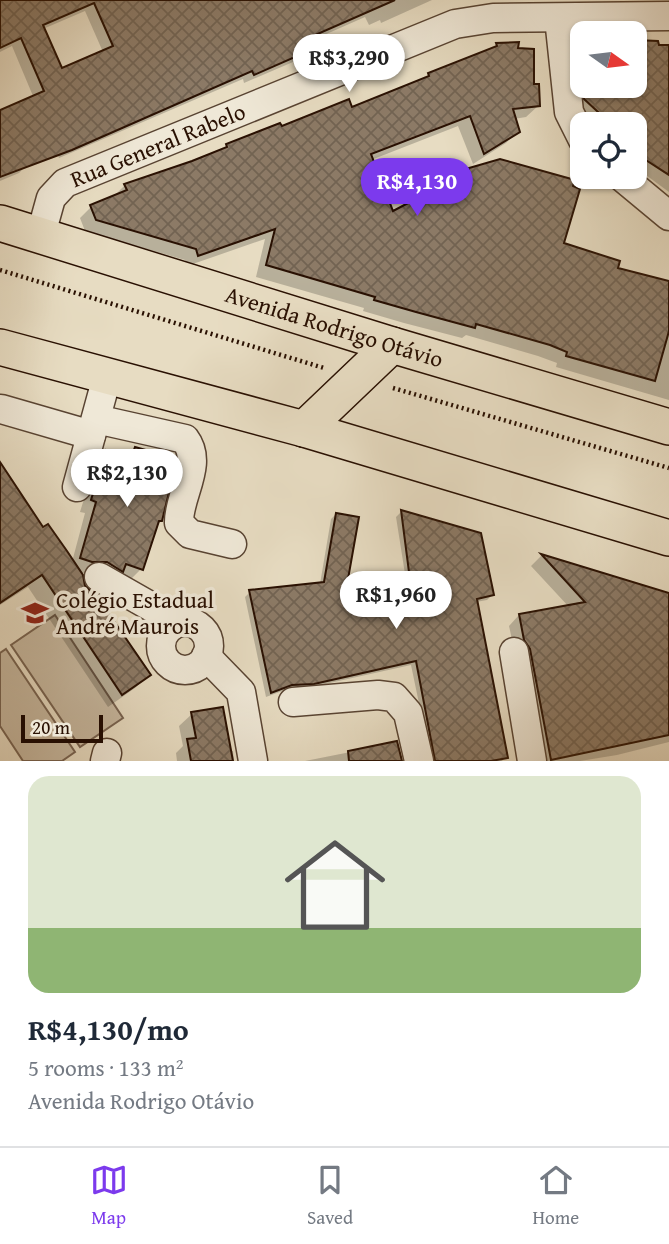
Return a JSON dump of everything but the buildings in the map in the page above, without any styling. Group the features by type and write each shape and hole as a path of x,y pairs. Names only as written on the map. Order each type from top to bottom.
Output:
{"main road":[{"name":"Avenida Rodrigo Otávio","path":"0,223 392,345 669,427"},
{"path":"304,429 392,345"},
{"path":"0,347 304,429 669,538"}],"street":[{"name":"Rua General Rabelo","path":"41,234 51,198 65,183 455,24 492,19 669,16"},
{"path":"559,18 570,114"},
{"path":"636,189 669,216"},
{"path":"77,487 107,377"},
{"path":"1,409 94,427 185,439 191,446 192,464 179,523 190,534 232,544"},
{"path":"99,578 178,622"},
{"path":"178,622 193,623 206,633 209,649 195,668 179,670 166,662 162,654 161,638 170,625 178,622"},
{"path":"514,652 532,761"},
{"path":"206,656 241,692 253,761"},
{"path":"293,702 378,695 394,697 408,713 419,761"}],"shaded area":[{"path":"55,615 123,718 80,747 11,645"},
{"path":"6,649 75,752 62,761 23,761 0,726 0,653"}],"place":[{"name":"Colégio Estadual André Maurois","path":"35,613"}]}
